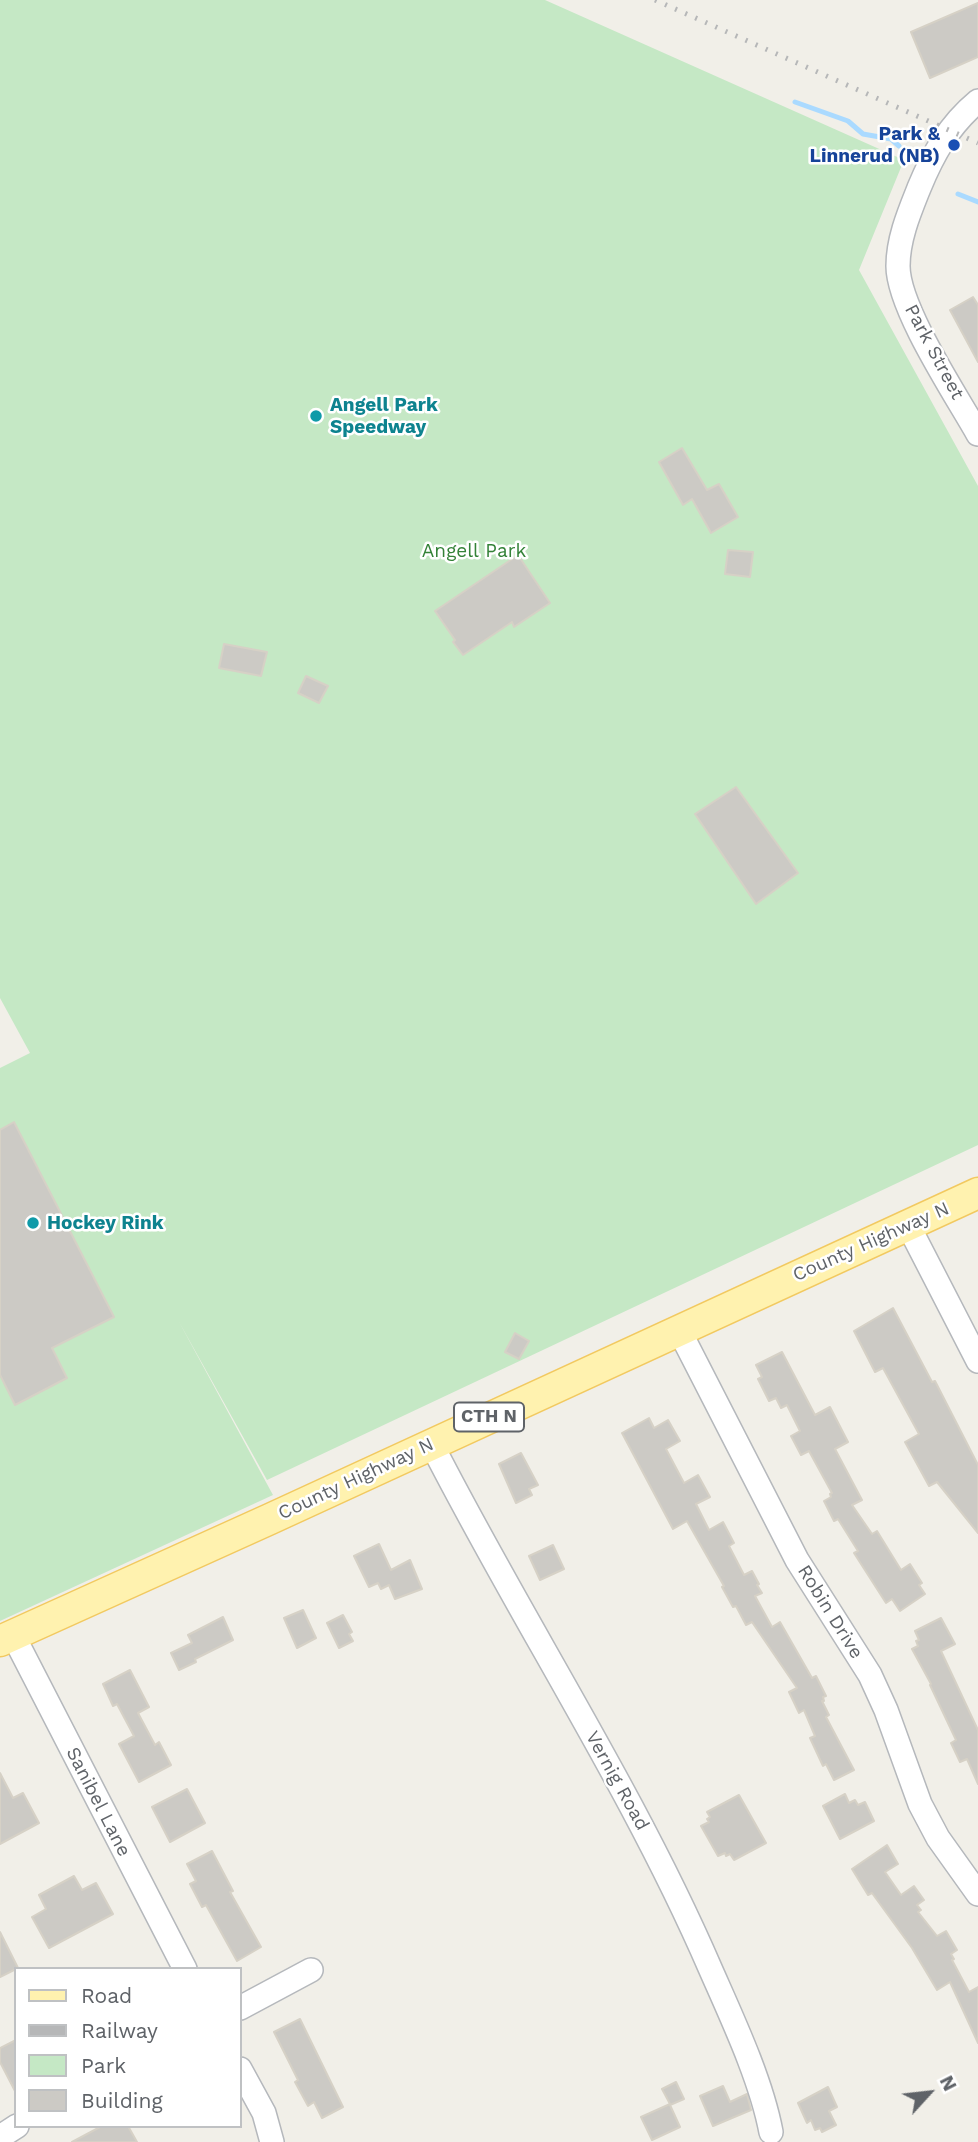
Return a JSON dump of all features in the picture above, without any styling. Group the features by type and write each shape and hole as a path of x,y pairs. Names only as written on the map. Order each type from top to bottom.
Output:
{"main road":[{"name":"County Highway N","path":"6,1638 270,1520 431,1443 978,1193"}],"street":[{"name":"Park Street","path":"978,101 949,130 938,146 906,220 898,265 908,307 978,434"},
{"path":"908,1225 978,1361"},
{"name":"Robin Drive","path":"679,1330 797,1560 870,1675 886,1710 920,1804 937,1838 978,1894"},
{"name":"Vernig Road","path":"431,1443 678,1894 729,2014 766,2109 771,2132"},
{"name":"Sanibel Lane","path":"6,1638 184,1967"},
{"path":"242,2007 311,1970"},
{"path":"242,2073 264,2113 272,2142"}],"green space":[{"name":"Angell Park","path":"0,0 545,0 904,160 859,270 978,486 978,1145 267,1480 178,1320 273,1495 0,1621 0,1068 30,1053 0,998"}],"building":[{"path":"978,3 978,57 930,78 911,32"},
{"path":"973,297 978,305 978,362 950,310"},
{"path":"682,448 707,490 719,484 738,517 711,533 692,499 683,505 659,462"},
{"path":"728,550 753,552 750,577 725,574"},
{"path":"518,555 550,603 514,627 512,622 463,655 435,611"},
{"path":"224,644 267,652 261,676 219,668"},
{"path":"306,676 328,686 319,703 298,693"},
{"path":"736,787 798,873 756,904 695,814"},
{"name":"Hockey Rink","path":"14,1122 114,1317 52,1348 67,1378 15,1405 0,1375 0,1130"},
{"path":"893,1308 932,1382 935,1381 978,1465 978,1533 937,1482 929,1486 905,1442 919,1434 883,1368 875,1372 854,1331"},
{"path":"515,1333 529,1341 519,1359 505,1352"},
{"path":"782,1352 815,1415 830,1407 848,1442 835,1449 862,1500 852,1505 872,1534 877,1531 901,1570 910,1564 922,1583 919,1585 925,1594 900,1611 892,1599 886,1603 854,1553 858,1551 838,1519 834,1521 824,1501 831,1497 832,1493 809,1451 801,1455 791,1436 800,1431 787,1405 781,1408 776,1398 769,1401 758,1379 762,1377 756,1365"},
{"path":"649,1418 654,1428 668,1420 680,1441 666,1449 684,1483 698,1475 710,1497 696,1504 709,1530 723,1522 734,1543 729,1546 744,1575 752,1571 759,1584 757,1585 762,1593 755,1596 772,1627 780,1622 812,1678 816,1676 826,1696 822,1701 829,1715 826,1717 854,1770 834,1780 826,1764 823,1766 810,1738 815,1736 804,1710 799,1713 789,1692 797,1688 752,1622 746,1625 736,1606 733,1607 687,1521 673,1529 622,1433"},
{"path":"521,1453 538,1485 529,1489 532,1495 516,1503 499,1464"},
{"path":"379,1544 391,1570 410,1560 422,1589 395,1599 389,1585 381,1589 378,1583 369,1587 354,1556"},
{"path":"553,1545 564,1569 540,1580 529,1556"},
{"path":"303,1610 316,1638 297,1648 284,1618"},
{"path":"343,1615 352,1632 349,1634 353,1641 339,1648 327,1623"},
{"path":"223,1617 233,1640 179,1670 171,1653 192,1643 188,1635"},
{"path":"941,1618 955,1644 941,1651 978,1730 978,1784 967,1759 960,1762 951,1743 956,1740 912,1649 918,1646 916,1641 919,1640 915,1631"},
{"path":"130,1670 149,1707 138,1713 155,1745 159,1742 171,1765 139,1782 119,1744 134,1736 117,1704 113,1706 103,1684"},
{"path":"0,1773 13,1798 23,1793 39,1823 0,1844"},
{"path":"187,1789 205,1823 170,1842 152,1807"},
{"path":"845,1794 849,1803 855,1800 858,1805 865,1802 874,1821 840,1839 823,1806"},
{"path":"739,1795 766,1843 734,1860 730,1854 718,1856 701,1826 709,1822 707,1812"},
{"path":"887,1845 898,1864 885,1872 901,1895 914,1886 924,1900 917,1905 921,1910 918,1912 937,1936 946,1931 957,1950 951,1954 954,1959 952,1960 969,1992 978,1987 978,2043 950,1982 937,1990 912,1948 872,1893 868,1895 852,1869"},
{"path":"212,1851 233,1891 230,1892 261,1947 237,1961 206,1905 202,1907 190,1884 196,1881 187,1864"},
{"path":"74,1876 82,1890 96,1883 113,1914 49,1948 32,1917 46,1909 39,1895"},
{"path":"0,1932 18,1967 0,1977"},
{"path":"300,2019 343,2107 322,2118 314,2102 308,2106 274,2032"},
{"path":"14,2041 14,2089 0,2062 0,2048"},
{"path":"676,2082 684,2099 670,2105 680,2127 652,2140 641,2117 670,2104 662,2089"},
{"path":"723,2086 730,2102 747,2094 751,2110 713,2126 700,2096"},
{"path":"828,2087 837,2107 829,2111 836,2125 822,2132 820,2128 815,2130 811,2120 807,2123 798,2103"},
{"path":"98,2128 129,2128 137,2142 72,2142"}],"waterway":[{"path":"795,102 848,121 863,134 891,139 899,146"},
{"path":"958,194 978,202"}],"railway":[{"path":"655,0 978,143"}],"place":[{"name":"Park & Linnerud (NB)","path":"954,145"},
{"name":"Angell Park Speedway","path":"316,416"},
{"name":"Hockey Rink","path":"33,1223"}]}
